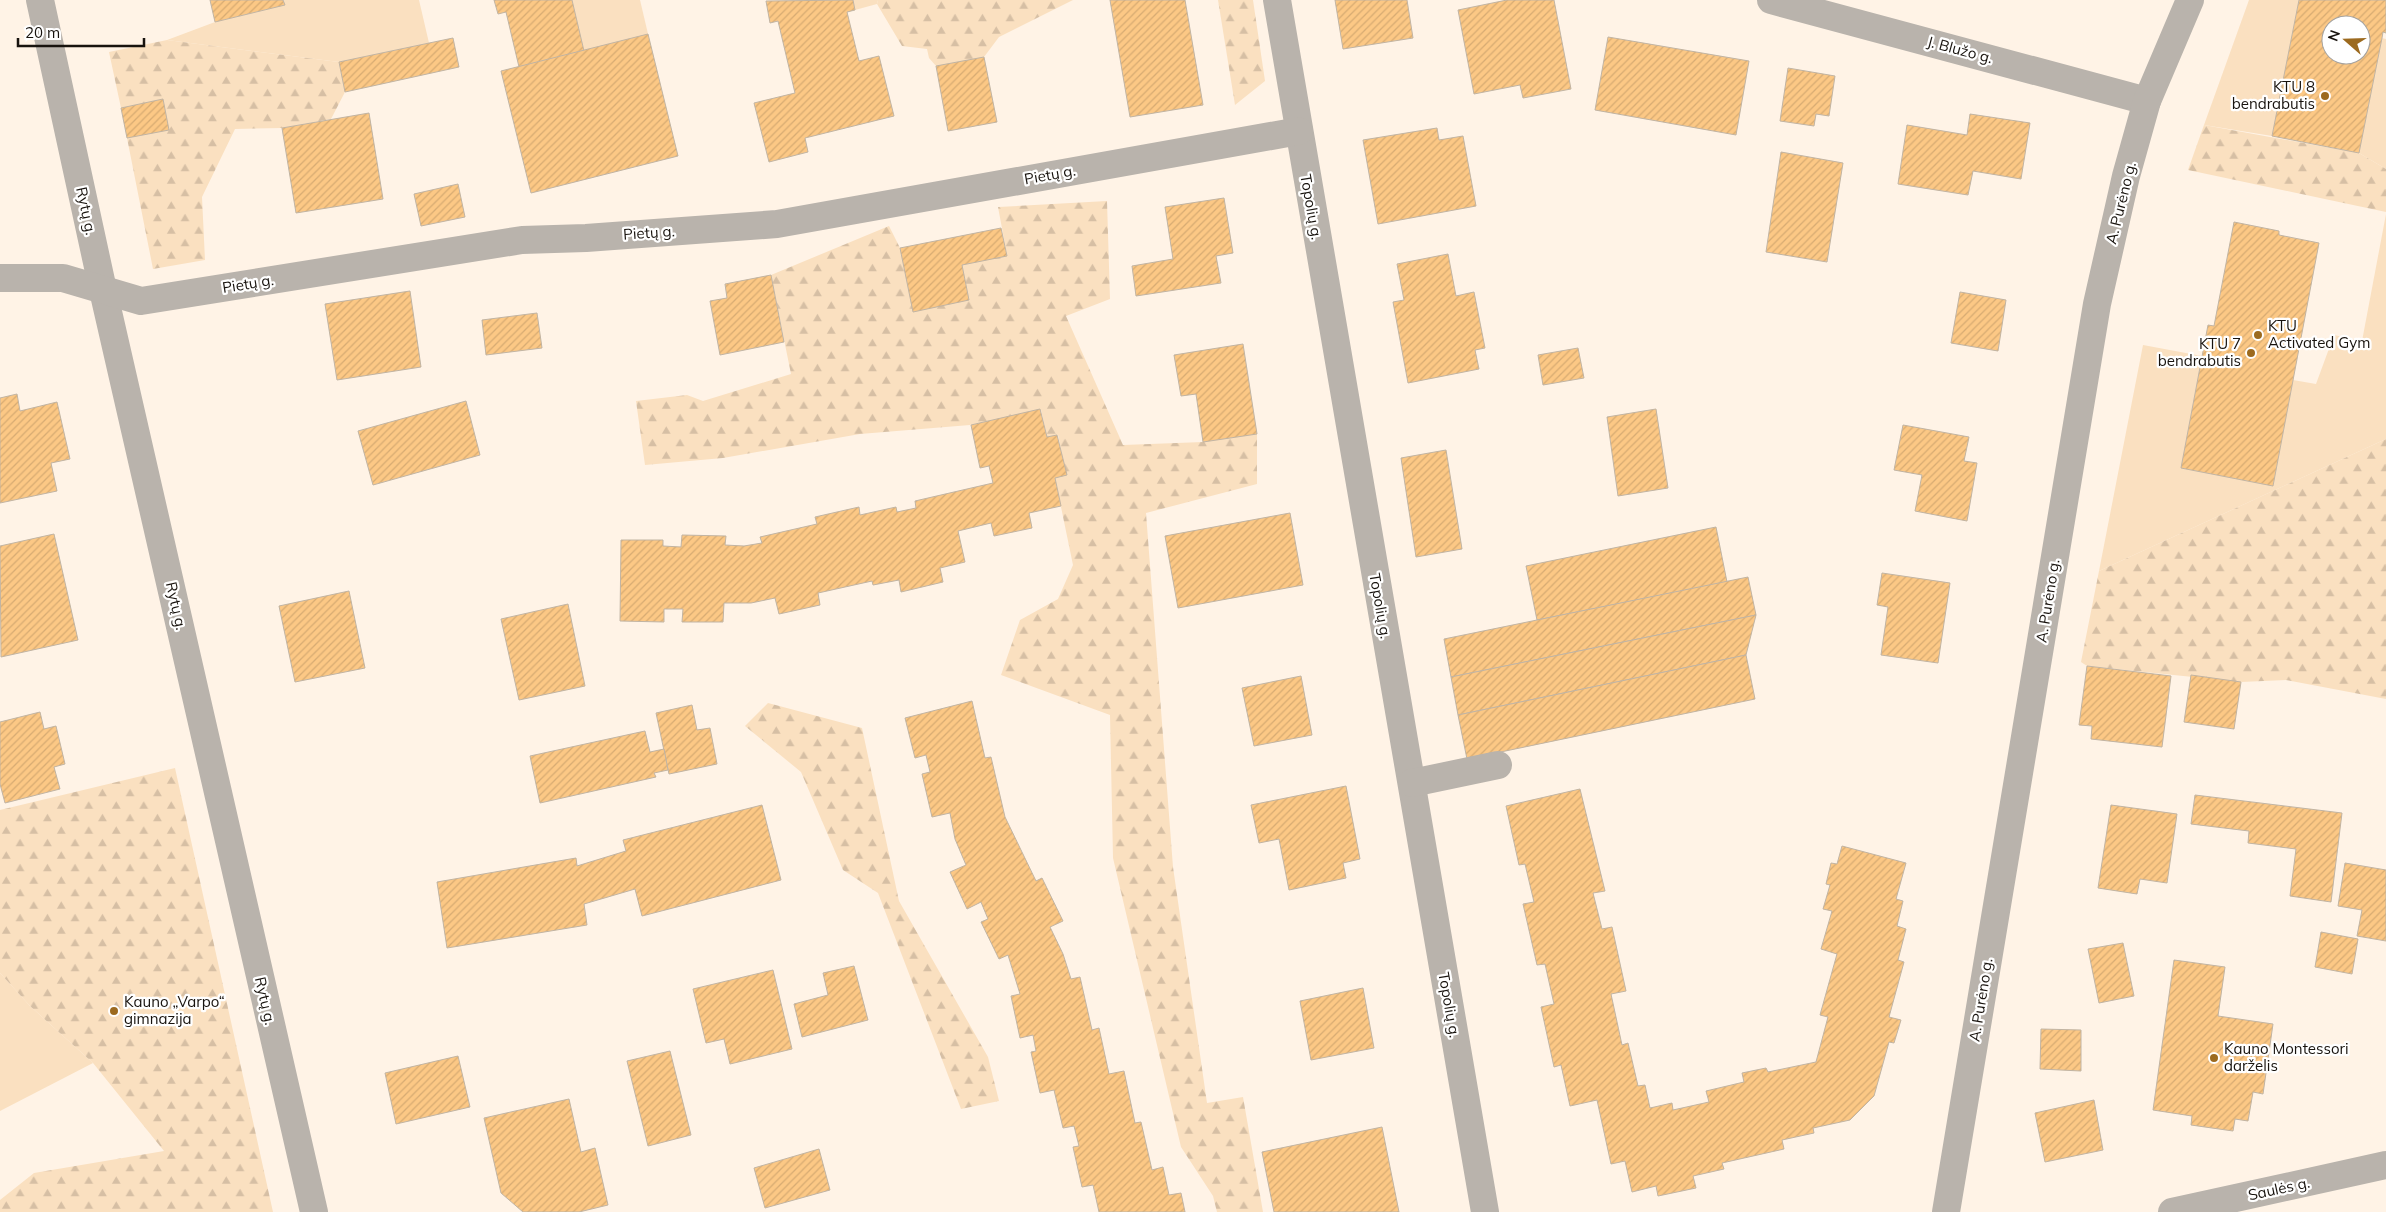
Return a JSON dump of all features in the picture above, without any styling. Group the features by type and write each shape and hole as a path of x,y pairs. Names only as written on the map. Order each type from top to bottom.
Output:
{"street":[{"name":"Rytų g.","path":"40,0 104,290 314,1212"},
{"name":"Topolių g.","path":"1277,0 1484,1212"},
{"name":"J. Blužo g.","path":"1771,0 2147,101"},
{"name":"A. Purėno g.","path":"1946,1212 2097,304 2126,176 2147,101 2190,0"},
{"name":"Pietų g.","path":"0,278 63,278 141,301 522,240 586,238 777,224 1299,131"},
{"path":"1412,783 1498,765"},
{"name":"Saulės g.","path":"2172,1212 2386,1165"}],"green space":[{"path":"283,0 419,0 429,43 339,62 167,40 215,22 284,5"},
{"path":"572,0 640,0 648,34 584,51"},
{"path":"853,0 878,0 877,4 855,10"},
{"path":"878,0 1073,0 999,37 984,57 936,66 929,58 927,49 902,46 877,4"},
{"path":"1218,0 1253,0 1265,81 1235,105"},
{"path":"2249,0 2299,0 2272,136 2204,125"},
{"path":"2382,38 2386,39 2386,169 2359,153"},
{"path":"167,40 339,62 345,92 331,119 282,128 235,129 202,197 205,260 153,269 127,138 168,129 163,99 121,108 109,52"},
{"path":"2204,125 2359,153 2386,169 2386,212 2188,170"},
{"path":"1107,201 1110,299 1066,316 1123,445 1203,442 1257,434 1257,484 1146,513 1173,867 1207,1103 1243,1097 1263,1212 1217,1212 1213,1196 1181,1147 1113,858 1110,715 1001,675 1020,620 1058,599 1073,565 1055,478 1066,475 1058,435 1047,437 1041,410 970,425 860,434 723,458 645,465 636,401 687,395 703,401 791,374 771,275 889,226 900,248 969,300 962,265 1007,255 998,207"},
{"path":"2386,214 2386,439 2099,571 2143,345 2202,356 2181,468 2273,486 2293,380 2316,384 2334,335 2362,341"},
{"path":"2386,439 2386,699 2286,680 2241,682 2087,666 2081,662 2099,571"},
{"path":"768,703 862,728 899,901 988,1057 999,1101 961,1109 878,893 843,870 801,772 745,726"},
{"name":"Kauno „Varpo“ gimnazija","path":"175,768 273,1212 0,1212 0,1200 34,1173 164,1151 93,1063 30,1006 0,973 0,810"},
{"path":"0,973 30,1006 93,1063 0,1111"}],"building":[{"path":"210,0 283,0 285,5 215,22"},
{"path":"494,0 572,0 584,51 519,67 506,12 498,14"},
{"path":"853,0 855,10 847,12 859,61 879,56 894,116 805,138 808,152 769,162 754,103 795,93 778,21 770,23 766,1"},
{"path":"1110,0 1185,0 1203,105 1130,117"},
{"path":"1335,0 1407,0 1413,38 1343,49"},
{"path":"1507,0 1554,0 1571,89 1523,98 1520,85 1474,94 1458,10"},
{"name":"KTU 8 bendrabutis","path":"2299,0 2386,0 2386,33 2383,32 2359,153 2272,136"},
{"path":"648,34 678,156 531,193 501,71"},
{"path":"1608,37 1749,61 1736,135 1595,110"},
{"path":"453,38 459,67 345,92 339,62"},
{"path":"984,57 997,122 948,131 936,66"},
{"path":"1788,68 1835,76 1829,116 1816,114 1814,126 1780,121"},
{"path":"163,99 169,130 127,138 121,108"},
{"path":"369,113 383,199 296,213 282,128"},
{"path":"1970,114 2030,123 2021,179 1973,171 1968,195 1898,184 1907,125 1967,135"},
{"path":"1437,128 1439,140 1463,136 1476,206 1378,224 1363,140"},
{"path":"1781,152 1843,163 1827,262 1766,252"},
{"path":"458,184 465,217 421,226 414,194"},
{"path":"1224,198 1233,253 1216,256 1221,283 1136,296 1132,266 1173,259 1165,207"},
{"name":"KTU 7 bendrabutis","path":"2234,222 2279,231 2279,235 2319,243 2273,486 2181,468 2208,325 2214,326"},
{"path":"1001,228 1007,256 962,265 969,300 913,312 900,248"},
{"path":"1448,254 1456,296 1474,292 1485,348 1475,350 1479,369 1408,383 1393,302 1404,300 1397,264"},
{"path":"771,275 784,342 720,355 710,301 727,298 725,284"},
{"path":"410,291 421,367 337,380 325,304"},
{"path":"1960,292 2006,300 1998,351 1951,343"},
{"path":"537,313 542,348 486,355 482,320"},
{"path":"1243,344 1257,434 1203,442 1196,394 1181,396 1174,355"},
{"path":"1578,348 1584,378 1543,385 1538,355"},
{"path":"17,394 20,411 57,402 70,459 51,463 57,491 0,503 0,398"},
{"path":"466,401 480,455 373,485 358,431"},
{"path":"1040,409 1047,437 1057,435 1067,475 1055,478 1061,506 1029,513 1032,528 994,536 991,523 958,531 965,562 940,568 943,582 901,592 899,580 873,585 872,581 818,593 820,605 779,614 775,598 751,603 724,603 723,622 682,622 683,609 664,609 664,622 620,621 621,540 663,540 663,546 681,547 682,535 726,536 725,545 744,546 762,543 760,537 817,524 815,517 859,507 860,515 896,507 897,512 916,508 915,501 993,483 989,466 980,468 971,425"},
{"path":"1656,409 1668,488 1618,496 1607,417"},
{"path":"1903,425 1969,437 1964,461 1977,463 1967,521 1915,511 1922,475 1894,470"},
{"path":"1446,450 1462,549 1416,557 1401,458"},
{"path":"1290,513 1303,585 1178,608 1165,536"},
{"path":"1716,527 1727,582 1537,620 1526,566"},
{"path":"54,534 78,640 1,657 0,546"},
{"path":"1882,573 1950,583 1938,663 1881,655 1888,607 1877,605"},
{"path":"1748,577 1756,615 1451,677 1444,639"},
{"path":"349,591 365,668 295,682 279,606"},
{"path":"568,604 585,686 519,700 501,619"},
{"path":"1756,615 1746,655 1458,715 1451,677"},
{"path":"1746,655 1755,699 1467,759 1458,715"},
{"path":"2087,666 2171,676 2162,747 2091,739 2092,726 2079,725"},
{"path":"2191,675 2241,682 2234,729 2184,722"},
{"path":"1301,676 1312,735 1254,746 1242,688"},
{"path":"972,701 985,758 991,757 1005,817 1036,881 1042,878 1063,921 1050,927 1063,954 1071,979 1080,977 1092,1030 1099,1028 1109,1074 1124,1071 1135,1123 1141,1122 1152,1170 1163,1167 1169,1195 1181,1193 1185,1212 1099,1212 1093,1185 1082,1187 1073,1147 1079,1146 1074,1126 1063,1128 1054,1090 1040,1093 1031,1052 1036,1051 1033,1035 1020,1038 1011,996 1020,994 1008,955 999,959 981,922 988,919 981,902 967,909 950,872 966,865 955,839 950,813 932,817 922,774 930,772 926,755 915,758 905,718"},
{"path":"692,705 697,730 710,728 717,764 669,774 656,713"},
{"path":"40,712 44,729 56,726 65,764 54,767 60,789 5,803 0,784 0,722"},
{"path":"645,731 650,752 664,749 668,770 654,773 656,777 540,803 530,756"},
{"path":"1346,786 1360,859 1343,863 1346,878 1289,890 1279,839 1259,843 1251,805"},
{"path":"1580,789 1605,891 1593,893 1602,929 1612,927 1626,991 1611,994 1622,1045 1628,1043 1638,1086 1645,1085 1650,1108 1672,1103 1673,1110 1709,1102 1706,1091 1744,1082 1742,1073 1766,1068 1768,1072 1816,1062 1828,1017 1820,1015 1837,954 1821,949 1832,911 1823,909 1830,885 1826,884 1831,863 1837,864 1842,846 1906,863 1896,899 1903,901 1897,926 1906,929 1898,960 1904,962 1889,1017 1901,1020 1894,1043 1889,1042 1874,1096 1850,1120 1813,1128 1814,1133 1782,1140 1784,1149 1722,1163 1724,1169 1693,1176 1696,1188 1658,1196 1656,1186 1632,1192 1625,1161 1611,1164 1597,1100 1570,1106 1561,1065 1554,1067 1541,1007 1554,1004 1545,964 1537,965 1523,904 1534,902 1525,864 1519,865 1506,806"},
{"path":"2195,795 2342,813 2331,902 2290,896 2296,849 2248,843 2249,831 2191,824"},
{"path":"762,805 781,880 642,916 635,889 584,904 587,925 447,948 437,882 576,858 577,866 626,851 623,840"},
{"path":"2111,805 2177,814 2167,883 2140,879 2137,894 2098,888"},
{"path":"2345,863 2386,870 2386,941 2357,936 2362,910 2338,906"},
{"path":"2321,932 2358,939 2352,974 2315,967"},
{"path":"2123,943 2134,996 2099,1003 2088,949"},
{"name":"Kauno Montessori darželis","path":"2174,960 2225,967 2218,1016 2273,1024 2263,1094 2253,1092 2248,1121 2235,1119 2233,1131 2191,1125 2192,1116 2153,1110"},
{"path":"854,966 868,1020 802,1037 794,1004 828,995 823,973"},
{"path":"773,970 792,1049 730,1064 724,1039 706,1043 693,989"},
{"path":"1363,988 1374,1048 1311,1060 1300,1001"},
{"path":"2041,1029 2081,1030 2081,1071 2040,1069"},
{"path":"670,1051 691,1135 648,1146 627,1061"},
{"path":"458,1056 470,1107 396,1124 385,1073"},
{"path":"569,1099 581,1152 595,1148 608,1205 579,1212 523,1212 501,1193 484,1118"},
{"path":"2094,1100 2103,1150 2045,1162 2035,1113"},
{"path":"1382,1127 1399,1212 1274,1212 1262,1152"},
{"path":"819,1149 830,1190 765,1208 754,1168"}],"place":[{"name":"KTU 8 bendrabutis","path":"2325,96"},
{"name":"KTU Activated Gym","path":"2258,335"},
{"name":"KTU 7 bendrabutis","path":"2251,353"},
{"name":"Kauno „Varpo“ gimnazija","path":"114,1011"},
{"name":"Kauno Montessori darželis","path":"2214,1058"}]}
